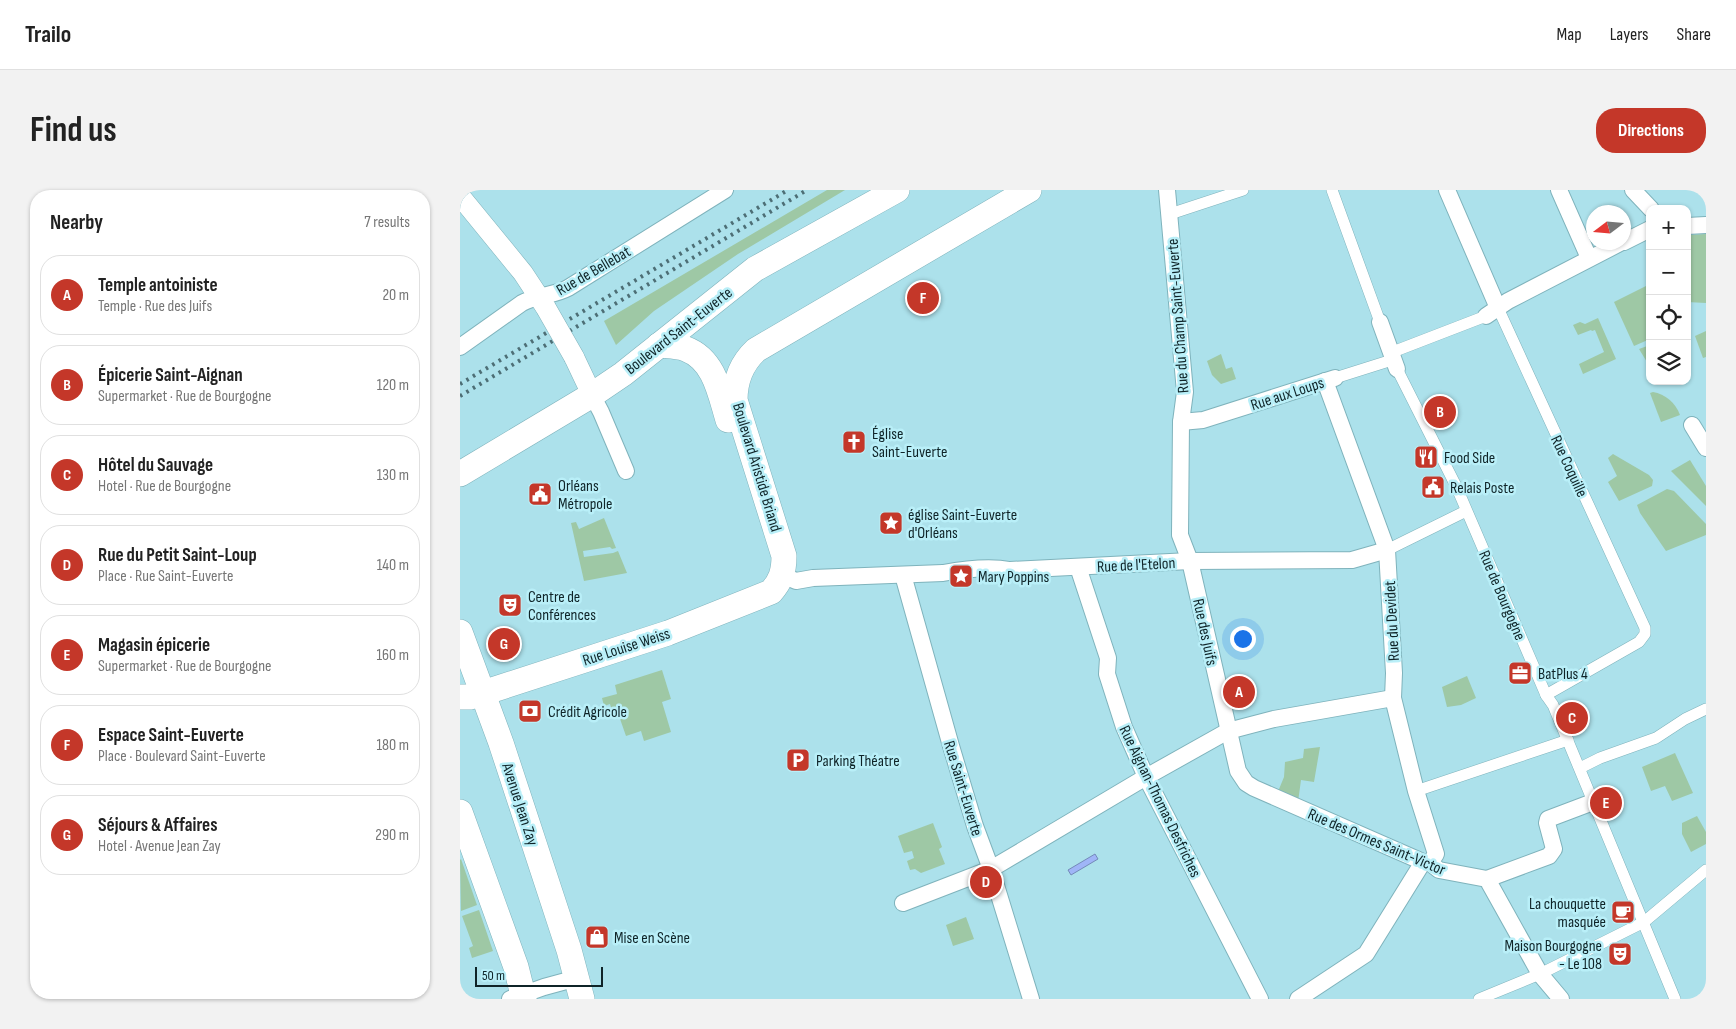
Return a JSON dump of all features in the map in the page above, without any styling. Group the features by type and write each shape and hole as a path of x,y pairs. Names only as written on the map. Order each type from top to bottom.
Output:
{"main road":[{"name":"Boulevard Saint-Euverte","path":"460,474 592,395 623,374 755,269 897,190"},
{"name":"Boulevard Aristide Briand","path":"789,578 784,556 735,400 740,373 750,356 756,350 1029,190"},
{"path":"659,346 686,349 696,354 709,366 732,432 757,470"},
{"path":"460,464 501,450"},
{"name":"Rue Louise Weiss","path":"472,695 688,625 771,592 779,583 789,578"},
{"name":"Avenue Jean Zay","path":"460,632 472,695 570,950 580,988"},
{"path":"460,812 516,967 519,997"}],"street":[{"name":"Rue de Bellebat","path":"460,347 522,303 542,302 550,295 568,288 725,190"},
{"name":"Rue du Champ Saint-Euverte","path":"1167,190 1185,392 1181,422 1180,535 1190,561"},
{"path":"1170,214 1243,190"},
{"name":"Rue de Bourgogne","path":"1332,190 1393,361 1457,488 1546,695 1553,705 1675,999"},
{"name":"Rue Coquille","path":"1447,190 1492,312 1646,628 1645,634 1639,642 1546,695"},
{"path":"1559,190 1589,258"},
{"path":"1633,190 1647,205"},
{"path":"460,196 523,273 542,302 574,357 601,412 626,472"},
{"path":"1691,226 1706,224"},
{"path":"1631,238 1646,231"},
{"path":"1492,312 1508,301 1606,250"},
{"name":"Rue aux Loups","path":"1181,422 1203,420 1393,361 1492,312"},
{"name":"Rue du Devidet","path":"1330,380 1387,550 1394,673 1393,698 1416,791 1436,854 1426,863"},
{"path":"1692,424 1706,448"},
{"name":"Rue de l'Etelon","path":"789,578 904,575 943,573 964,569 999,568 1010,570 1190,561 1352,560 1387,550 1466,511"},
{"name":"Rue des Juifs","path":"1190,561 1228,731"},
{"name":"Rue Aignan-Thomas Desfriches","path":"1078,566 1108,658 1107,674 1124,727 1146,777 1260,999"},
{"name":"Rue Saint-Euverte","path":"904,575 951,746 975,826 992,869 1031,999"},
{"path":"902,903 992,869 1146,777 1228,731 1274,719 1393,698"},
{"path":"1580,768 1600,758 1656,738 1706,709"},
{"name":"Rue des Ormes Saint-Victor","path":"1228,731 1238,771 1250,786 1439,870 1487,879"},
{"path":"1416,791 1568,740"},
{"path":"1561,999 1540,974 1487,879 1549,856 1554,849 1547,823 1548,819 1592,802"},
{"path":"1298,999 1366,954 1426,863"},
{"path":"1479,999 1540,974 1644,922 1706,870"},
{"path":"519,997 580,988"}],"green space":[{"path":"827,190 845,190 738,254 654,311 616,345 604,321"},
{"path":"1706,234 1706,303 1691,302 1691,235"},
{"path":"1646,286 1646,341 1634,346 1614,302"},
{"path":"1598,318 1616,359 1583,374 1579,364 1604,352 1595,330 1578,335 1573,325 1580,322 1585,324"},
{"path":"1706,331 1706,357 1703,358 1695,336"},
{"path":"1646,346 1646,360 1639,349"},
{"path":"1221,354 1226,369 1232,367 1236,379 1221,384 1212,375 1207,361"},
{"path":"1653,392 1670,400 1680,415 1661,422 1650,393"},
{"path":"1613,454 1649,475 1653,480 1652,486 1619,501 1608,482 1617,476 1608,458"},
{"path":"1690,460 1706,486 1706,506 1671,471"},
{"path":"1667,489 1674,491 1706,524 1706,535 1666,551 1640,513 1637,505"},
{"path":"604,518 616,548 612,549 610,547 583,551 584,557 618,551 627,573 584,581 571,523 576,522 579,529"},
{"path":"662,670 671,699 662,702 671,732 644,741 641,731 626,736 619,716 614,717 610,704 604,706 602,698 617,694 615,685"},
{"path":"1467,676 1476,698 1461,705 1447,707 1442,687"},
{"path":"1320,747 1314,782 1301,780 1298,802 1277,794 1284,777 1285,762 1303,758 1304,749"},
{"path":"1675,753 1693,793 1672,801 1665,786 1651,791 1642,767"},
{"path":"1697,816 1706,832 1706,844 1691,852 1682,834 1682,823"},
{"path":"933,823 942,847 939,849 945,864 921,873 915,869 910,870 907,861 914,858 912,851 904,853 898,836"},
{"path":"460,860 477,905 461,911"},
{"path":"479,910 493,951 472,958 469,948 473,946 462,916"},
{"path":"966,917 974,939 953,946 946,925"}],"water":[{"path":"1095,854 1098,859 1071,875 1068,870"}],"railway":[{"path":"460,384 788,190"},
{"path":"460,396 807,190"}],"place":[{"name":"Espace Saint-Euverte","path":"923,298"},
{"name":"Épicerie Saint-Aignan","path":"1440,412"},
{"name":"Église Saint-Euverte","path":"854,442"},
{"name":"Food Side","path":"1426,457"},
{"name":"Relais Poste","path":"1433,487"},
{"name":"Orléans Métropole","path":"540,494"},
{"name":"église Saint-Euverte d'Orléans","path":"891,523"},
{"name":"Mary Poppins","path":"961,576"},
{"name":"Centre de Conférences","path":"510,605"},
{"name":"Séjours & Affaires","path":"504,644"},
{"name":"BatPlus 4","path":"1520,673"},
{"name":"Temple antoiniste","path":"1239,692"},
{"name":"Crédit Agricole","path":"530,711"},
{"name":"Hôtel du Sauvage","path":"1572,718"},
{"name":"Parking Théatre","path":"798,760"},
{"name":"Magasin épicerie","path":"1606,803"},
{"name":"Rue du Petit Saint-Loup","path":"986,882"},
{"name":"La chouquette masquée","path":"1623,912"},
{"name":"Mise en Scène","path":"597,937"},
{"name":"Maison Bourgogne - Le 108","path":"1620,954"}]}
